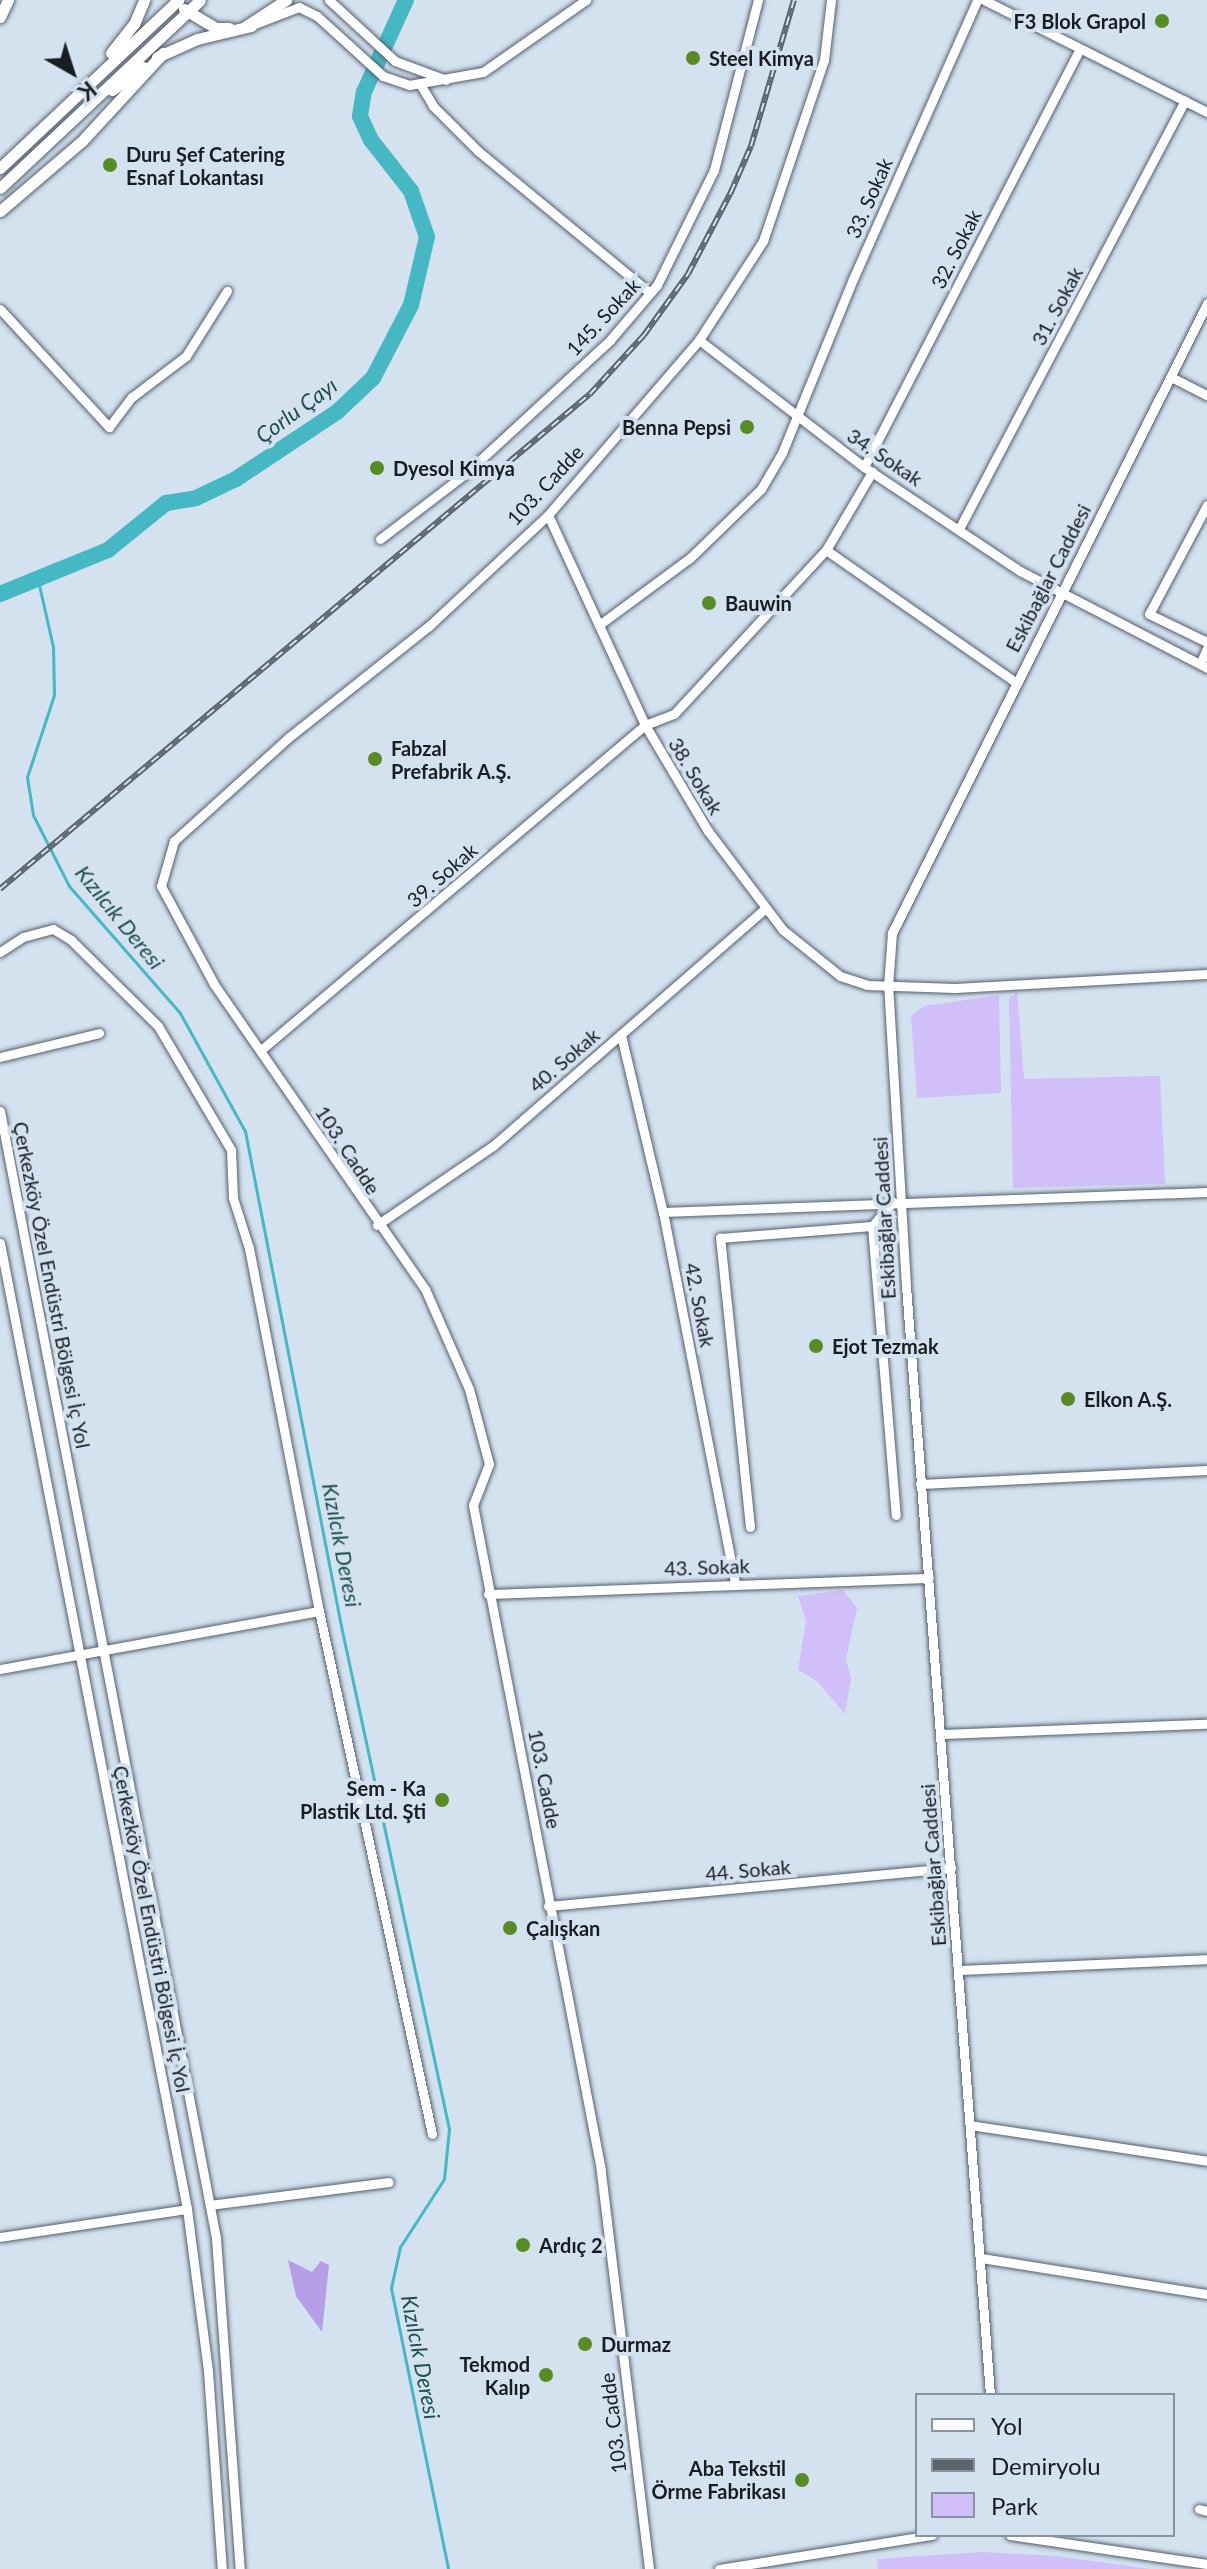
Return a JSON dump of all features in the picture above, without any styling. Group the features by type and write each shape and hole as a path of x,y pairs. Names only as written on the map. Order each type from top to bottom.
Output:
{"main road":[{"path":"0,17 8,0"},
{"path":"54,116 125,38 144,0"},
{"path":"0,188 200,0"},
{"path":"64,127 163,53 251,26 286,0"},
{"path":"1,164 177,1 187,12 216,28 251,26"},
{"path":"0,211 82,141 163,53"}],"street":[{"path":"329,0 395,61 451,81"},
{"path":"251,26 299,7 317,16 383,76 402,85 420,84 451,81 513,54 586,0"},
{"name":"145. Sokak","path":"380,539 465,474 610,340 650,293 714,170 758,0"},
{"name":"103. Cadde","path":"649,2569 601,2170 473,1505 489,1464 469,1389 425,1289 377,1225 261,1050 171,912 161,886 174,841 288,738 429,626 548,515 699,340 763,241 824,60 831,0"},
{"name":"33. Sokak","path":"599,625 690,558 742,511 782,453 797,412 977,0"},
{"path":"984,0 1207,112"},
{"name":"32. Sokak","path":"826,550 1080,48"},
{"path":"420,84 433,106 478,151 650,293"},
{"name":"31. Sokak","path":"960,527 1185,101"},
{"path":"0,309 109,427 132,397 186,356 227,291"},
{"name":"Eskibağlar Caddesi","path":"990,2393 929,1578 897,1202 888,986 892,933 1058,593 1173,378 1207,303"},
{"name":"34. Sokak","path":"699,340 868,469 1058,593 1203,666"},
{"path":"1173,378 1207,395"},
{"path":"1207,505 1149,614 1207,642"},
{"name":"38. Sokak","path":"548,515 645,725 708,831 765,909 803,948 840,976 888,986"},
{"path":"826,550 1015,682"},
{"name":"39. Sokak","path":"261,1050 645,725 674,714 826,550"},
{"path":"1203,666 1207,648"},
{"name":"40. Sokak","path":"377,1225 493,1146 765,909"},
{"path":"0,952 23,937 53,929 71,940 158,1026 231,1150 233,1198 249,1248 319,1611 432,2134"},
{"path":"888,986 1207,974"},
{"path":"0,1057 99,1033"},
{"name":"42. Sokak","path":"621,1035 663,1212 735,1584"},
{"name":"Çerkezköy Özel Endüstri Bölgesi İç Yol","path":"0,1111 210,2205 240,2569"},
{"path":"663,1212 1207,1192"},
{"path":"750,1527 720,1238 872,1226 897,1202"},
{"path":"872,1226 896,1515"},
{"name":"Çerkezköy Özel Endüstri Bölgesi İç Yol","path":"0,1243 187,2209 208,2371 222,2569"},
{"path":"920,1484 1207,1470"},
{"name":"43. Sokak","path":"488,1594 929,1578"},
{"path":"0,1669 105,1654 319,1611"},
{"path":"941,1734 1207,1724"},
{"name":"44. Sokak","path":"548,1906 951,1868"},
{"path":"959,1970 1207,1959"},
{"path":"970,2125 1207,2161"},
{"path":"210,2205 389,2182"},
{"path":"0,2237 187,2209"},
{"path":"981,2258 1207,2294"},
{"path":"719,2569 919,2537"},
{"path":"1024,2537 1207,2564"}],"green space":[{"path":"1017,992 1024,1079 1160,1076 1165,1184 1013,1188 1009,998"},
{"path":"999,995 1001,1093 917,1098 911,1016 924,1006"},
{"path":"843,1590 857,1608 846,1659 851,1679 845,1714 817,1681 798,1670 806,1621 798,1596"},
{"path":"982,2552 1056,2556 1150,2569 878,2569 877,2559"}],"shaded area":[{"path":"288,2260 312,2272 321,2261 329,2265 322,2332 296,2296"}],"waterway":[{"name":"Çorlu Çayı","path":"0,594 108,550 166,503 196,498 236,479 337,412 373,378 411,305 427,237 411,191 371,140 360,116 364,92 406,0"},
{"name":"Kızılcık Deresi","path":"37,576 53,647 54,695 27,777 33,815 69,886 180,1013 245,1131 341,1626 449,2129 444,2179 400,2247 391,2288 448,2569"}],"railway":[{"path":"0,889 590,394 644,335 688,274 731,192 751,146 794,0"}],"place":[{"name":"F3 Blok Grapol","path":"1162,21"},
{"name":"Steel Kimya","path":"693,58"},
{"name":"Duru Şef Catering Esnaf Lokantası","path":"110,165"},
{"name":"Benna Pepsi","path":"747,427"},
{"name":"Dyesol Kimya","path":"377,468"},
{"name":"Bauwin","path":"709,603"},
{"name":"Fabzal Prefabrik A.Ş.","path":"375,759"},
{"name":"Ejot Tezmak","path":"816,1346"},
{"name":"Elkon A.Ş.","path":"1068,1399"},
{"name":"Sem - Ka Plastik Ltd. Şti","path":"442,1800"},
{"name":"Çalışkan","path":"510,1928"},
{"name":"Ardıç 2","path":"523,2245"},
{"name":"Durmaz","path":"585,2344"},
{"name":"Tekmod Kalıp","path":"546,2375"},
{"name":"Aba Tekstil Örme Fabrikası","path":"802,2480"}]}
